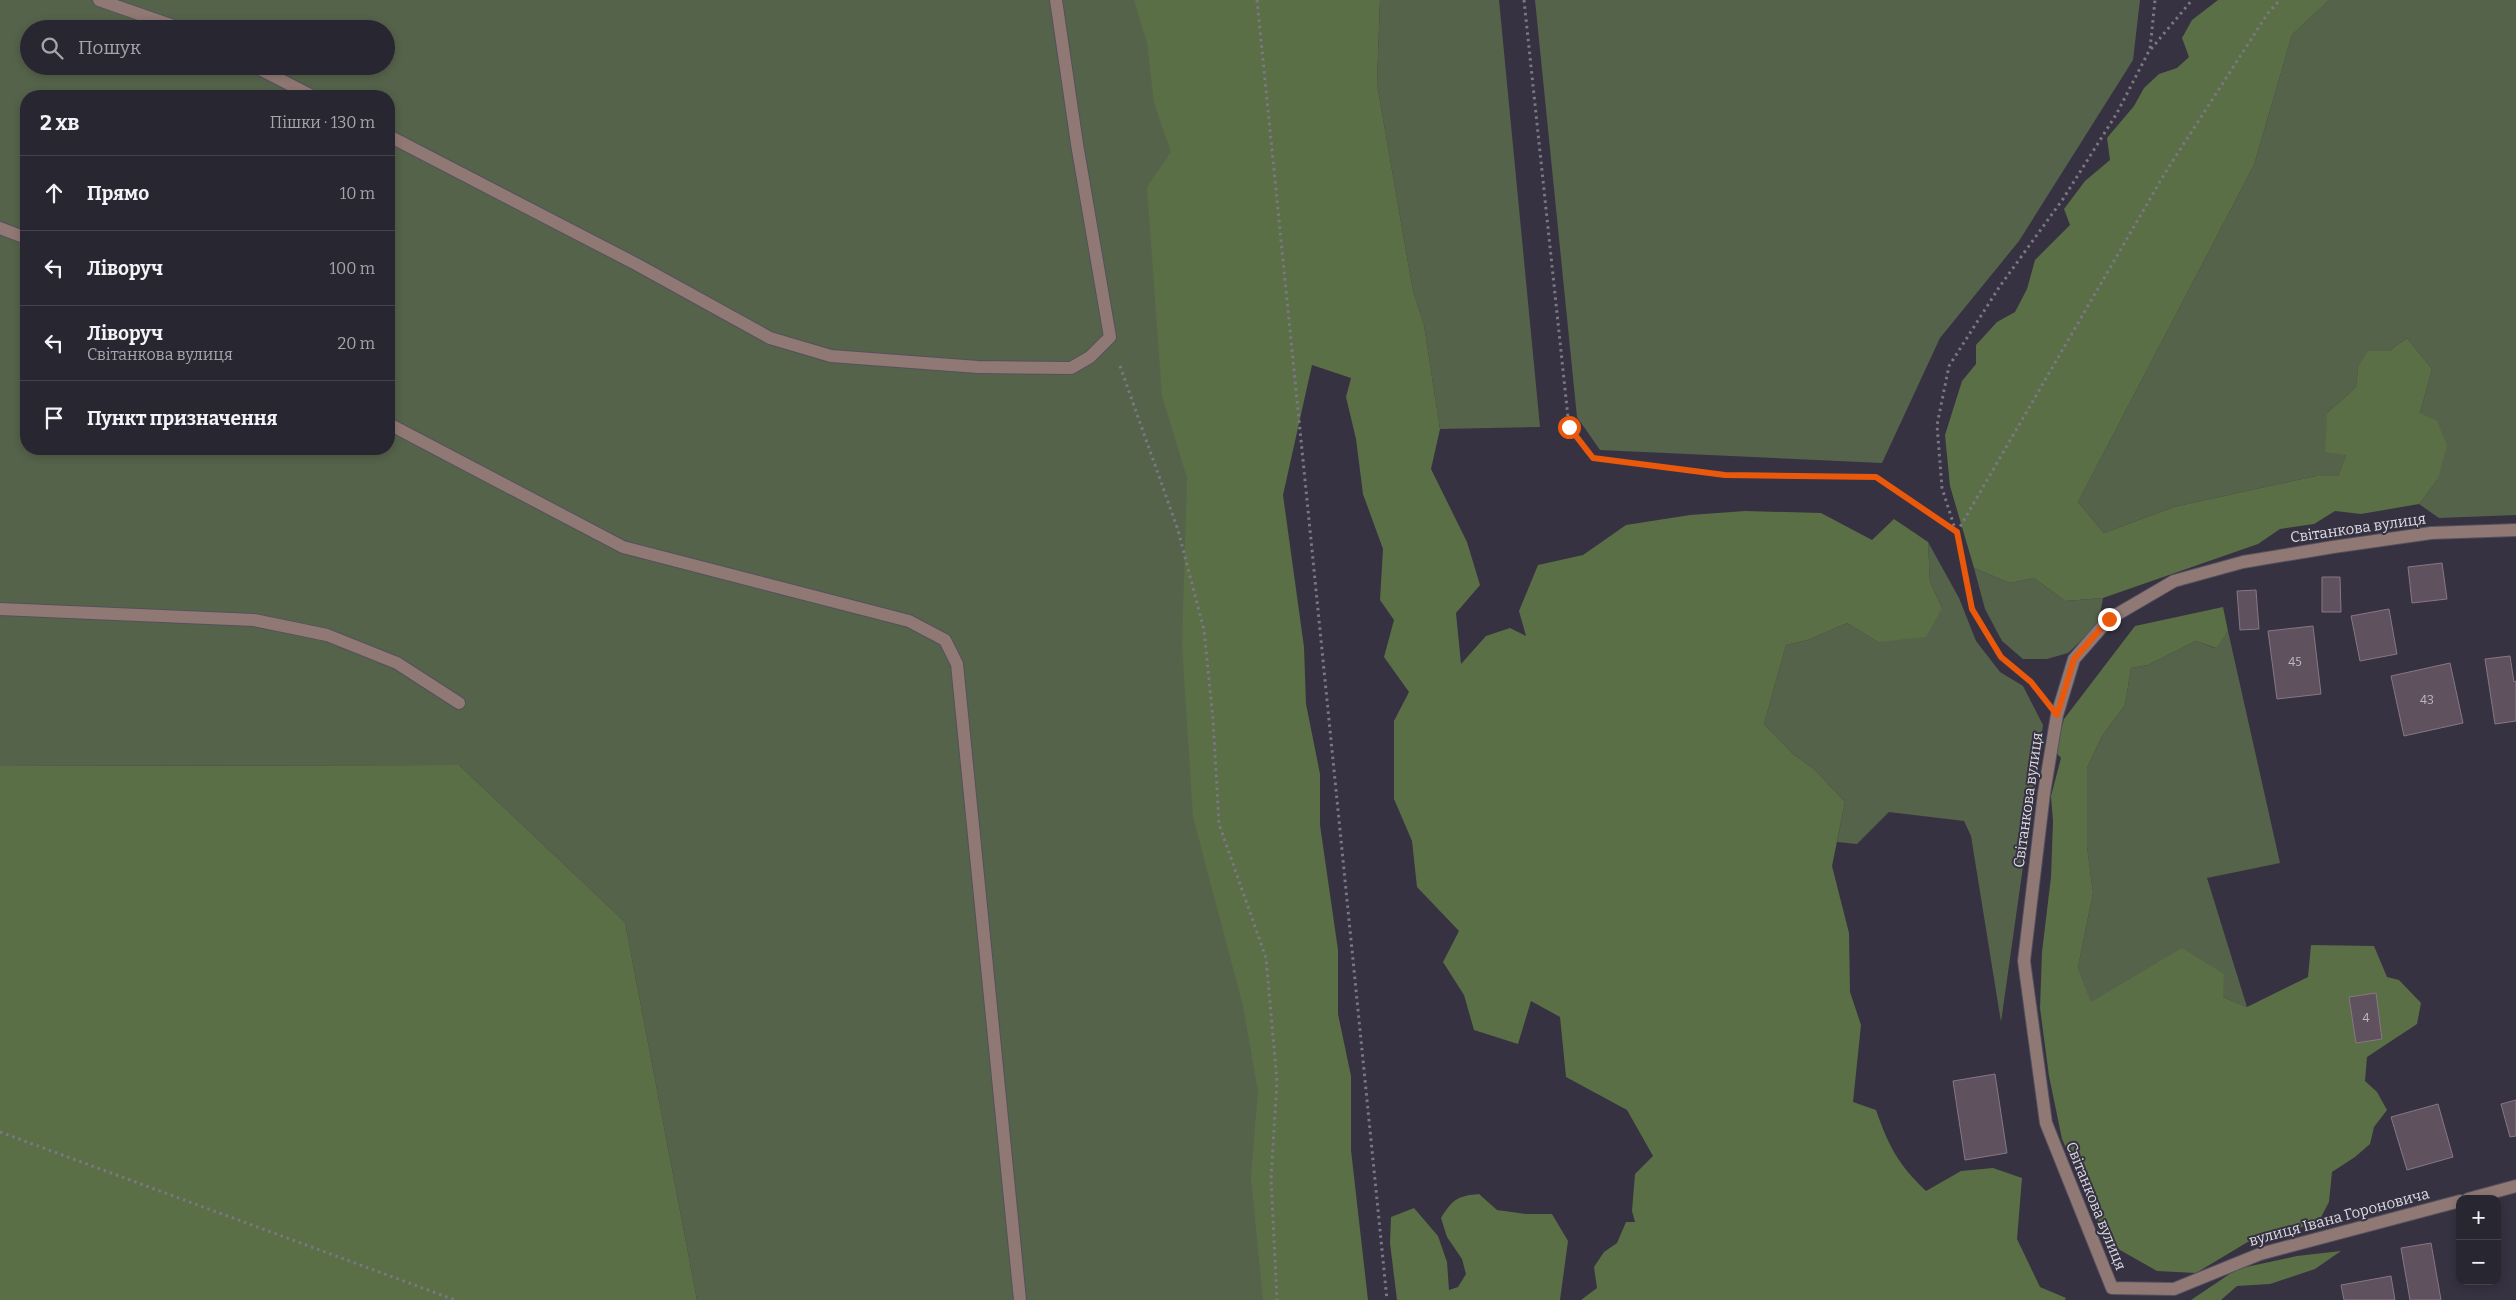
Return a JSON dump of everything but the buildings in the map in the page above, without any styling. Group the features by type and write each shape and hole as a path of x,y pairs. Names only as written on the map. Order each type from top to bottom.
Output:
{"street":[{"path":"99,0 156,20"},
{"path":"395,139 636,264 770,338 822,353 978,367 1071,368 1090,357 1110,337 1077,144 1056,0"},
{"path":"271,75 300,90"},
{"path":"0,228 20,236"},
{"path":"395,427 623,547 909,621 944,640 957,664 1020,1300"},
{"name":"Світанкова вулиця","path":"2112,1288 2046,1122 2024,961 2044,793 2057,715 2074,659 2109,619 2174,582 2243,562 2332,547 2431,533 2516,530"},
{"path":"0,609 254,620 272,623 327,635 397,663 459,703"},
{"path":"2483,1195 2516,1186"},
{"name":"вулиця Івана Гороновича","path":"2112,1288 2176,1295 2260,1254 2456,1202"}],"path":[{"path":"1257,0 1387,1300"},
{"path":"1524,0 1569,427 1593,458 1725,475 1876,477 1957,532"},
{"path":"2150,49 2155,0"},
{"path":"2057,715 2031,682 2001,657 1972,609 1957,532 1942,488 1937,425 1949,366 2000,286 2063,199 2117,113 2150,49 2192,0"},
{"path":"1957,532 2164,172 2268,13 2280,0"},
{"path":"1110,337 1178,530 1204,630 1213,719 1219,824 1266,958 1277,1080 1271,1178 1278,1300"},
{"path":"0,1132 455,1300"}],"green space":[{"path":"0,0 1216,0 1353,1300 697,1300 625,922 459,765 0,766"},
{"path":"1134,0 1380,0 1377,84 1413,291 1424,325 1440,429 1431,469 1467,542 1480,585 1456,613 1461,664 1486,636 1510,628 1526,636 1519,611 1538,565 1583,555 1626,525 1690,515 1745,511 1821,513 1872,540 1894,519 1928,542 1930,582 1942,608 1926,637 1878,642 1847,623 1808,640 1786,645 1764,724 1793,754 1815,770 1845,802 1832,866 1849,933 1850,992 1861,1025 1853,1102 1876,1110 1895,1154 1908,1172 1926,1191 1961,1171 1993,1168 2022,1178 2017,1239 2040,1287 2066,1298 2065,1300 1581,1300 1597,1288 1594,1267 1604,1252 1617,1243 1626,1222 1635,1222 1632,1211 1635,1174 1653,1156 1627,1110 1566,1077 1560,1017 1531,1001 1518,1044 1474,1030 1464,995 1443,962 1459,931 1417,887 1412,841 1394,799 1394,721 1409,692 1384,657 1394,620 1380,600 1383,549 1363,494 1356,439 1346,397 1351,378 1312,365 1283,495 1304,647 1306,704 1320,774 1320,825 1338,950 1338,1014 1351,1076 1351,1150 1368,1300 1263,1300 1251,1177 1258,1091 1243,1006 1193,817 1182,645 1187,478 1162,396 1147,187 1171,152 1154,103 1147,43"},
{"path":"1380,0 1499,0 1540,427 1440,429 1424,325 1413,291 1377,84"},
{"path":"1535,0 2140,0 2133,60 2019,241 1940,338 1882,463 1600,450 1577,417"},
{"path":"2218,0 2329,0 2292,35 2254,165 2078,502 2104,533 2174,507 2316,476 2338,476 2346,455 2325,452 2327,413 2356,387 2358,367 2368,351 2389,351 2407,338 2432,369 2420,413 2437,421 2447,445 2438,479 2419,504 2361,514 2335,511 2314,524 2280,529 2258,544 2103,598 2065,601 2034,578 2010,583 1974,568 1950,486 1945,435 1962,381 1976,364 1976,345 1997,322 2015,312 2027,289 2035,260 2070,225 2064,209 2085,181 2110,160 2107,138 2134,106 2144,88 2159,74 2177,68 2189,57 2182,38 2192,20"},
{"path":"2329,0 2516,0 2516,515 2439,518 2419,504 2438,479 2420,413 2432,369 2407,338 2389,351 2358,367 2356,387 2327,413 2346,455 2338,476 2316,476 2174,507 2104,533 2078,502 2254,165 2292,35"},
{"path":"1928,542 1959,598 1976,641 2000,672 2023,686 2043,725 2001,1022 1971,836 1964,821 1889,812 1857,844 1837,842 1845,802 1815,770 1793,754 1764,724 1786,645 1808,640 1847,623 1878,642 1942,608 1930,582"},
{"path":"1974,568 2010,583 2034,578 2065,601 2103,598 2098,625 2068,653 2047,659 2023,659 2002,641 1985,609"},
{"path":"2223,607 2228,631 2216,648 2196,641 2148,665 2131,668 2125,705 2102,736 2087,768 2087,846 2093,893 2078,967 2091,1002 2182,948 2224,974 2223,997 2247,1007 2308,977 2311,945 2374,946 2387,977 2399,980 2421,1003 2417,1024 2367,1057 2365,1081 2377,1092 2387,1110 2374,1127 2370,1144 2355,1157 2332,1172 2329,1202 2318,1223 2251,1240 2196,1273 2157,1271 2120,1250 2104,1236 2062,1139 2049,1076 2040,1008 2042,952 2051,877 2053,821 2051,796 2061,758 2055,751 2064,719 2135,626"},
{"path":"2228,631 2280,863 2207,878 2247,1007 2223,997 2091,1003 2078,967 2093,893 2087,846 2087,768 2102,736 2125,705 2131,668 2148,665 2196,641 2215,648"},
{"path":"459,765 625,922 697,1300 0,1300 0,766"},
{"path":"1479,1194 1497,1210 1526,1214 1552,1214 1568,1241 1560,1300 1397,1300 1390,1243 1391,1217 1414,1208 1438,1236 1447,1262 1449,1290 1458,1287 1466,1274 1462,1259 1447,1237 1441,1218 1452,1203 1460,1197"},
{"path":"2341,1251 2315,1269 2270,1284 2237,1286 2221,1300 2191,1300 2237,1269 2297,1256"}],"route":[{"path":"1569,427 1593,458 1725,475 1876,477 1957,532 1972,609 2001,657 2031,682 2057,715 2074,659 2109,619"}]}
